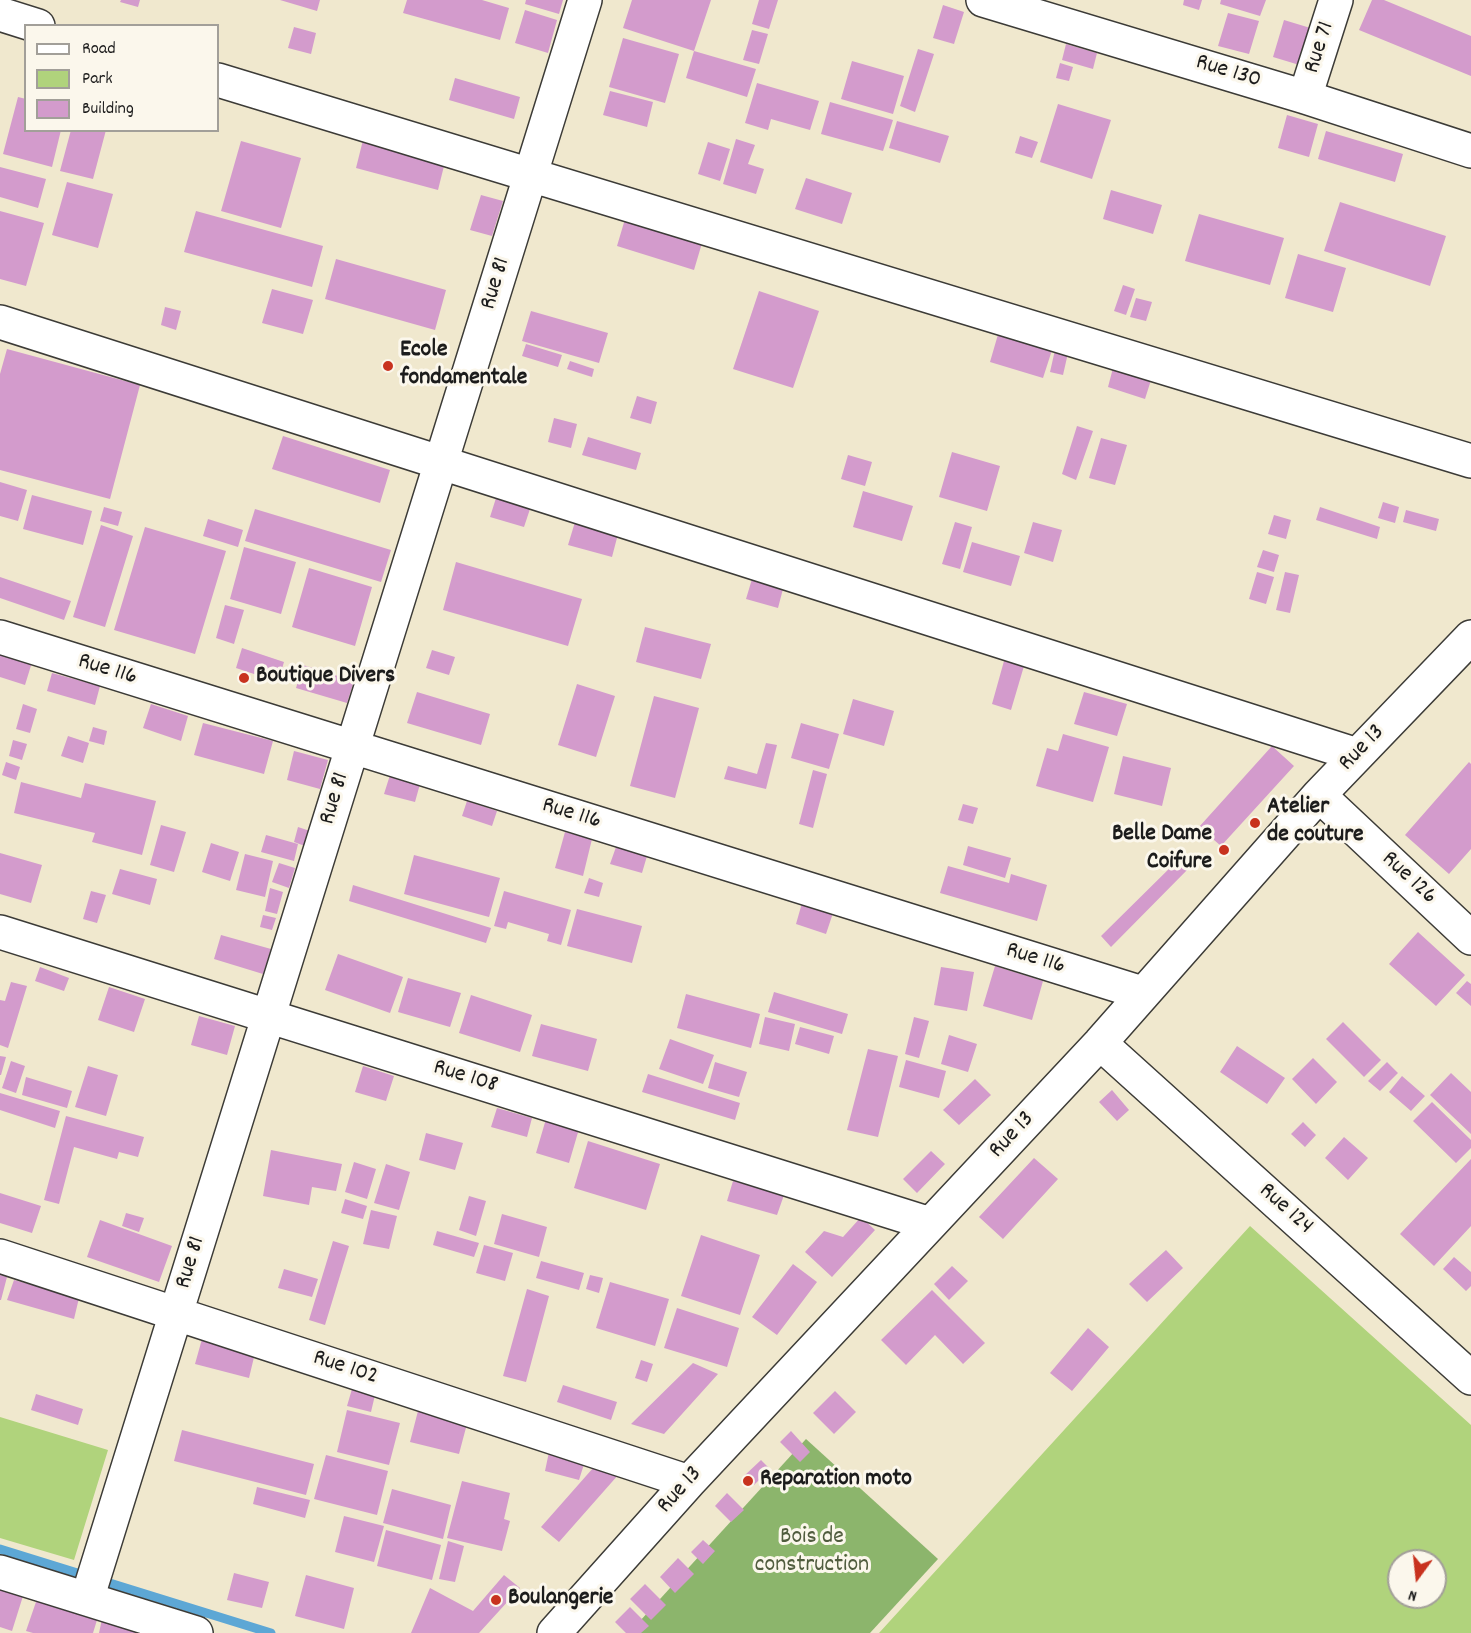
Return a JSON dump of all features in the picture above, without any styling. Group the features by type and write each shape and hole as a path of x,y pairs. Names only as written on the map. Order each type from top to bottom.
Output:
{"street":[{"name":"Rue 81","path":"87,1599 585,0"},
{"name":"Rue 130","path":"983,0 1305,97 1471,151"},
{"name":"Rue 71","path":"1305,97 1336,0"},
{"path":"0,14 32,24"},
{"path":"219,80 1471,461"},
{"path":"0,322 1357,755"},
{"name":"Rue 116","path":"0,637 1142,993"},
{"name":"Rue 13","path":"554,1633 689,1482 1100,1043 1318,795 1471,637"},
{"name":"Rue 126","path":"1318,795 1471,938"},
{"name":"Rue 108","path":"0,932 930,1224"},
{"name":"Rue 124","path":"1100,1043 1471,1378"},
{"name":"Rue 102","path":"0,1256 689,1482"},
{"path":"0,1572 196,1633"}],"green space":[{"path":"1250,1226 1471,1425 1471,1633 879,1633"},
{"path":"0,1417 108,1450 74,1560 0,1538"},
{"name":"Bois de construction","path":"806,1439 938,1559 870,1633 629,1633"}],"building":[{"path":"121,0 140,0 138,7 120,2"},
{"path":"280,0 320,0 317,11"},
{"path":"407,0 482,0 509,8 500,40 403,13"},
{"path":"526,0 563,0 559,14 525,4"},
{"path":"632,0 711,0 694,51 623,28"},
{"path":"759,0 778,0 769,29 752,24"},
{"path":"1184,0 1202,0 1199,10 1183,5"},
{"path":"1221,0 1266,0 1260,16 1220,4"},
{"path":"1372,0 1384,0 1471,36 1471,76 1359,30"},
{"path":"943,5 964,12 954,44 933,38"},
{"path":"525,10 557,20 548,53 515,43"},
{"path":"1228,13 1259,21 1249,54 1218,46"},
{"path":"1284,20 1317,30 1306,67 1273,57"},
{"path":"294,27 316,33 311,54 288,48"},
{"path":"752,30 768,34 759,64 743,60"},
{"path":"623,38 679,54 665,103 609,87"},
{"path":"1066,44 1097,53 1093,69 1062,60"},
{"path":"918,49 934,54 915,112 900,106"},
{"path":"694,51 756,69 747,97 686,78"},
{"path":"852,61 904,76 893,114 841,99"},
{"path":"1060,63 1073,67 1069,81 1056,78"},
{"path":"455,78 520,97 514,119 449,100"},
{"path":"757,83 819,101 810,130 771,119 768,130 745,123"},
{"path":"610,91 653,102 647,127 603,115"},
{"path":"18,97 24,98 24,132 61,132 52,167 3,154"},
{"path":"830,102 893,120 883,151 821,134"},
{"path":"1058,104 1111,120 1092,179 1040,162"},
{"path":"1287,115 1318,124 1309,157 1278,148"},
{"path":"897,121 949,136 940,163 889,148"},
{"path":"1326,131 1403,154 1395,182 1318,159"},
{"path":"70,132 105,132 93,179 60,171"},
{"path":"365,132 447,154 438,190 356,168"},
{"path":"1020,136 1038,142 1032,158 1015,153"},
{"path":"736,139 755,145 748,164 764,169 756,194 723,184"},
{"path":"241,141 301,158 281,228 221,211"},
{"path":"708,142 730,149 720,181 698,174"},
{"path":"0,167 46,179 38,208 0,197"},
{"path":"806,178 852,193 842,224 795,209"},
{"path":"67,182 113,194 98,248 52,235"},
{"path":"1111,190 1162,205 1153,234 1103,219"},
{"path":"481,195 503,201 492,236 470,230"},
{"path":"1340,202 1446,236 1430,286 1324,251"},
{"path":"628,209 705,233 694,270 617,246"},
{"path":"0,211 44,223 26,286 0,279"},
{"path":"196,211 323,246 312,287 184,252"},
{"path":"1199,214 1284,238 1270,285 1185,261"},
{"path":"1298,254 1346,268 1333,312 1285,298"},
{"path":"336,259 446,290 435,330 325,299"},
{"path":"1123,285 1135,289 1126,315 1114,311"},
{"path":"272,289 313,300 303,334 262,323"},
{"path":"759,291 819,311 793,388 733,369"},
{"path":"1136,298 1152,302 1146,321 1130,317"},
{"path":"165,307 181,311 176,330 161,325"},
{"path":"531,311 608,333 599,363 522,341"},
{"path":"999,331 1053,347 1043,378 990,362"},
{"path":"526,344 562,355 558,367 522,356"},
{"path":"7,349 140,385 110,499 0,470 0,374"},
{"path":"1055,350 1068,353 1063,375 1050,372"},
{"path":"570,361 594,369 592,377 567,369"},
{"path":"1113,368 1151,380 1145,399 1108,387"},
{"path":"637,396 657,402 651,424 630,418"},
{"path":"554,418 577,424 571,448 548,442"},
{"path":"1077,426 1093,431 1076,480 1062,474"},
{"path":"283,436 390,470 380,503 272,469"},
{"path":"588,437 641,453 636,470 582,455"},
{"path":"1101,438 1127,445 1115,485 1089,478"},
{"path":"952,452 1000,466 987,511 939,497"},
{"path":"848,455 872,462 865,486 841,479"},
{"path":"0,482 27,490 18,521 0,516"},
{"path":"863,491 913,506 902,541 853,527"},
{"path":"32,495 92,511 83,545 23,529"},
{"path":"496,498 530,509 524,527 490,517"},
{"path":"1383,502 1399,507 1395,523 1378,518"},
{"path":"104,507 122,512 118,526 100,521"},
{"path":"1320,507 1380,527 1377,539 1316,520"},
{"path":"255,509 391,550 381,582 245,541"},
{"path":"1406,510 1439,519 1436,531 1403,522"},
{"path":"1274,515 1291,520 1286,539 1268,534"},
{"path":"208,519 243,530 238,547 203,536"},
{"path":"575,522 618,534 612,557 568,545"},
{"path":"955,522 972,527 960,569 942,564"},
{"path":"1033,522 1062,530 1053,562 1024,553"},
{"path":"101,525 133,536 105,627 73,617"},
{"path":"145,527 226,551 195,654 114,630"},
{"path":"972,542 1020,556 1011,586 963,572"},
{"path":"244,547 296,562 281,614 230,599"},
{"path":"1263,550 1279,555 1274,572 1257,567"},
{"path":"456,562 582,599 568,646 443,610"},
{"path":"309,568 372,587 355,646 292,627"},
{"path":"1257,572 1274,577 1266,604 1249,599"},
{"path":"1285,572 1299,575 1290,613 1276,610"},
{"path":"0,577 71,601 64,620 0,598"},
{"path":"752,579 783,589 778,608 746,599"},
{"path":"225,605 244,610 234,644 216,638"},
{"path":"645,627 711,644 701,679 636,662"},
{"path":"242,648 284,662 278,682 236,668"},
{"path":"432,650 455,657 449,675 426,668"},
{"path":"0,654 33,659 25,685 0,677"},
{"path":"1004,661 1024,666 1011,710 992,704"},
{"path":"303,665 354,681 347,703 296,688"},
{"path":"52,673 100,686 95,705 47,691"},
{"path":"577,684 615,696 596,757 558,745"},
{"path":"417,692 490,714 481,745 407,723"},
{"path":"1084,692 1127,704 1117,736 1074,724"},
{"path":"654,696 699,708 675,798 630,786"},
{"path":"853,699 894,711 884,746 843,734"},
{"path":"23,704 37,709 30,733 16,729"},
{"path":"151,704 188,716 181,741 143,728"},
{"path":"203,723 273,741 264,774 194,755"},
{"path":"801,723 839,734 829,769 791,758"},
{"path":"93,727 107,731 104,745 89,741"},
{"path":"1063,734 1109,747 1093,802 1036,786 1047,748 1058,751"},
{"path":"68,736 89,743 83,763 61,756"},
{"path":"13,740 27,744 22,760 9,756"},
{"path":"766,743 777,745 766,789 724,779 728,766 757,774"},
{"path":"1272,746 1294,766 1221,846 1199,827"},
{"path":"294,751 328,760 320,789 287,780"},
{"path":"1123,756 1171,768 1162,806 1114,794"},
{"path":"6,762 20,767 16,780 2,775"},
{"path":"1469,762 1471,764 1471,849 1449,874 1405,835"},
{"path":"813,770 827,774 813,828 799,824"},
{"path":"390,775 420,784 415,802 384,794"},
{"path":"21,782 81,798 85,783 156,801 142,855 92,842 95,833 14,813"},
{"path":"467,801 497,811 492,826 462,816"},
{"path":"963,804 978,808 973,824 958,820"},
{"path":"161,825 186,832 174,872 150,865"},
{"path":"298,827 310,831 305,846 294,842"},
{"path":"565,832 592,839 583,876 555,868"},
{"path":"266,835 298,844 294,861 261,852"},
{"path":"211,843 239,852 230,881 202,872"},
{"path":"968,846 1011,858 1005,878 963,865"},
{"path":"616,847 647,856 642,873 610,864"},
{"path":"0,853 42,865 31,903 0,894"},
{"path":"245,854 273,861 265,897 236,890"},
{"path":"414,855 500,878 489,917 404,894"},
{"path":"1182,856 1192,865 1111,947 1101,936"},
{"path":"279,863 295,868 289,888 272,882"},
{"path":"948,866 1009,883 1011,874 1047,885 1037,921 940,893"},
{"path":"120,869 157,879 150,905 112,894"},
{"path":"589,878 603,883 599,897 584,893"},
{"path":"353,885 491,928 486,943 349,901"},
{"path":"270,888 283,892 277,914 265,911"},
{"path":"91,891 106,895 97,923 83,919"},
{"path":"504,891 571,910 561,945 547,941 549,934 508,922 506,929 494,926"},
{"path":"802,903 833,913 826,934 796,924"},
{"path":"577,909 642,926 632,963 567,946"},
{"path":"263,915 276,918 272,930 260,927"},
{"path":"1418,932 1465,975 1436,1006 1389,964"},
{"path":"221,935 271,949 263,974 214,959"},
{"path":"338,954 403,977 390,1013 325,990"},
{"path":"995,966 1043,981 1032,1020 983,1006"},
{"path":"40,967 69,978 64,991 35,981"},
{"path":"941,967 974,972 967,1011 934,1005"},
{"path":"408,978 461,993 450,1027 398,1012"},
{"path":"1467,981 1471,984 1471,1006 1456,993"},
{"path":"11,982 27,986 8,1048 0,1045 0,1000 5,1001"},
{"path":"109,987 145,999 134,1032 98,1020"},
{"path":"774,992 848,1014 842,1034 768,1012"},
{"path":"686,994 760,1014 751,1048 677,1028"},
{"path":"471,995 532,1015 520,1052 459,1033"},
{"path":"199,1016 235,1026 227,1055 191,1045"},
{"path":"765,1017 795,1024 789,1051 759,1044"},
{"path":"914,1017 929,1021 919,1058 905,1054"},
{"path":"1343,1022 1381,1060 1364,1077 1326,1039"},
{"path":"541,1024 597,1039 588,1071 532,1056"},
{"path":"800,1027 834,1036 829,1054 795,1044"},
{"path":"949,1035 977,1044 968,1072 941,1064"},
{"path":"670,1039 714,1055 703,1084 659,1069"},
{"path":"1237,1046 1285,1078 1267,1104 1220,1072"},
{"path":"868,1049 898,1056 878,1137 847,1130"},
{"path":"0,1056 6,1057 1,1075 0,1075"},
{"path":"1313,1058 1337,1082 1316,1104 1292,1079"},
{"path":"906,1060 946,1071 939,1098 899,1087"},
{"path":"11,1061 25,1066 16,1093 2,1088"},
{"path":"715,1062 747,1072 739,1097 708,1088"},
{"path":"1387,1062 1398,1073 1380,1091 1368,1081"},
{"path":"88,1066 118,1075 106,1116 75,1107"},
{"path":"363,1066 394,1076 386,1101 355,1092"},
{"path":"1451,1073 1471,1092 1471,1134 1430,1095"},
{"path":"648,1074 740,1103 735,1120 642,1092"},
{"path":"1402,1076 1425,1096 1411,1111 1389,1092"},
{"path":"26,1077 72,1091 67,1108 22,1095"},
{"path":"975,1079 991,1095 959,1125 943,1110"},
{"path":"1112,1090 1129,1110 1117,1121 1099,1102"},
{"path":"0,1093 60,1111 55,1128 0,1110"},
{"path":"1432,1102 1471,1140 1471,1148 1456,1163 1413,1121"},
{"path":"497,1108 532,1118 527,1137 491,1127"},
{"path":"66,1116 144,1137 138,1157 119,1152 117,1159 74,1147 59,1204 44,1200"},
{"path":"546,1119 579,1129 569,1163 536,1153"},
{"path":"1303,1122 1316,1135 1305,1147 1291,1134"},
{"path":"426,1133 463,1143 455,1170 419,1160"},
{"path":"1344,1137 1368,1158 1348,1180 1325,1158"},
{"path":"588,1141 660,1164 646,1210 574,1188"},
{"path":"271,1150 342,1164 336,1191 312,1187 309,1205 263,1196"},
{"path":"931,1151 945,1164 917,1193 903,1179"},
{"path":"1034,1158 1058,1179 1003,1239 979,1217"},
{"path":"1471,1159 1471,1226 1434,1266 1400,1234"},
{"path":"354,1162 376,1169 367,1199 345,1192"},
{"path":"386,1164 410,1172 399,1210 374,1203"},
{"path":"733,1181 784,1195 777,1215 727,1201"},
{"path":"0,1193 41,1206 32,1233 0,1223"},
{"path":"469,1196 486,1201 476,1236 459,1230"},
{"path":"345,1199 367,1206 363,1219 341,1213"},
{"path":"371,1210 397,1216 389,1249 363,1244"},
{"path":"126,1213 144,1218 139,1232 122,1226"},
{"path":"502,1214 547,1227 539,1257 494,1244"},
{"path":"861,1217 875,1230 832,1277 805,1252 824,1231 843,1237"},
{"path":"100,1220 172,1246 159,1282 87,1257"},
{"path":"437,1231 479,1243 474,1257 433,1245"},
{"path":"701,1235 760,1255 740,1315 681,1296"},
{"path":"333,1241 349,1246 325,1325 309,1320"},
{"path":"484,1245 513,1253 505,1281 476,1273"},
{"path":"1166,1250 1183,1268 1147,1302 1129,1284"},
{"path":"1454,1257 1471,1272 1471,1286 1466,1291 1443,1269"},
{"path":"541,1261 584,1273 579,1290 536,1278"},
{"path":"793,1264 817,1282 777,1335 752,1317"},
{"path":"952,1266 968,1281 949,1300 934,1284"},
{"path":"284,1269 318,1279 312,1297 278,1288"},
{"path":"0,1275 7,1277 1,1300 0,1300"},
{"path":"590,1275 603,1278 599,1293 586,1289"},
{"path":"14,1280 79,1298 74,1319 7,1300"},
{"path":"610,1282 669,1299 655,1346 596,1328"},
{"path":"527,1289 549,1296 526,1382 503,1376"},
{"path":"932,1290 985,1343 963,1364 935,1335 906,1365 881,1340"},
{"path":"677,1308 739,1328 727,1367 664,1348"},
{"path":"1088,1328 1109,1347 1072,1391 1050,1373"},
{"path":"202,1339 255,1353 249,1378 195,1364"},
{"path":"641,1360 653,1364 647,1382 635,1378"},
{"path":"693,1363 718,1374 664,1434 631,1424"},
{"path":"563,1385 617,1402 611,1420 557,1402"},
{"path":"352,1389 375,1395 371,1412 347,1406"},
{"path":"835,1391 856,1412 834,1434 813,1413"},
{"path":"36,1394 83,1409 78,1425 31,1410"},
{"path":"419,1407 468,1420 459,1454 410,1442"},
{"path":"347,1410 400,1423 389,1465 337,1452"},
{"path":"182,1430 314,1464 306,1495 174,1461"},
{"path":"791,1431 810,1452 800,1462 780,1442"},
{"path":"549,1452 585,1461 579,1480 545,1471"},
{"path":"326,1455 388,1471 377,1515 314,1499"},
{"path":"601,1459 619,1474 559,1542 541,1527"},
{"path":"761,1460 770,1469 754,1485 744,1476"},
{"path":"462,1481 510,1493 504,1519 510,1521 502,1551 447,1538"},
{"path":"257,1487 310,1500 305,1518 253,1504"},
{"path":"392,1489 451,1505 443,1539 383,1523"},
{"path":"727,1493 744,1510 731,1522 715,1506"},
{"path":"344,1516 384,1526 374,1562 335,1552"},
{"path":"386,1530 441,1545 432,1580 377,1566"},
{"path":"703,1540 715,1551 703,1564 691,1552"},
{"path":"448,1541 464,1546 455,1582 439,1579"},
{"path":"678,1558 694,1574 675,1593 660,1577"},
{"path":"234,1573 269,1582 262,1608 227,1600"},
{"path":"306,1575 354,1588 344,1629 295,1616"},
{"name":"Boulangerie","path":"504,1575 520,1588 479,1633 411,1633 430,1588 473,1611"},
{"path":"645,1584 666,1605 651,1620 630,1599"},
{"path":"0,1588 23,1596 12,1631 0,1627"},
{"path":"37,1599 97,1620 93,1633 26,1631"},
{"path":"630,1607 649,1626 641,1633 626,1633 615,1622"},
{"path":"102,1619 150,1633 99,1633"}],"waterway":[{"path":"0,1549 271,1633"}],"place":[{"name":"Ecole fondamentale","path":"388,366"},
{"name":"Boutique Divers","path":"244,678"},
{"name":"Atelier de couture","path":"1255,823"},
{"name":"Belle Dame Coifure","path":"1224,850"},
{"name":"Reparation moto","path":"748,1481"},
{"name":"Boulangerie","path":"496,1600"}]}
